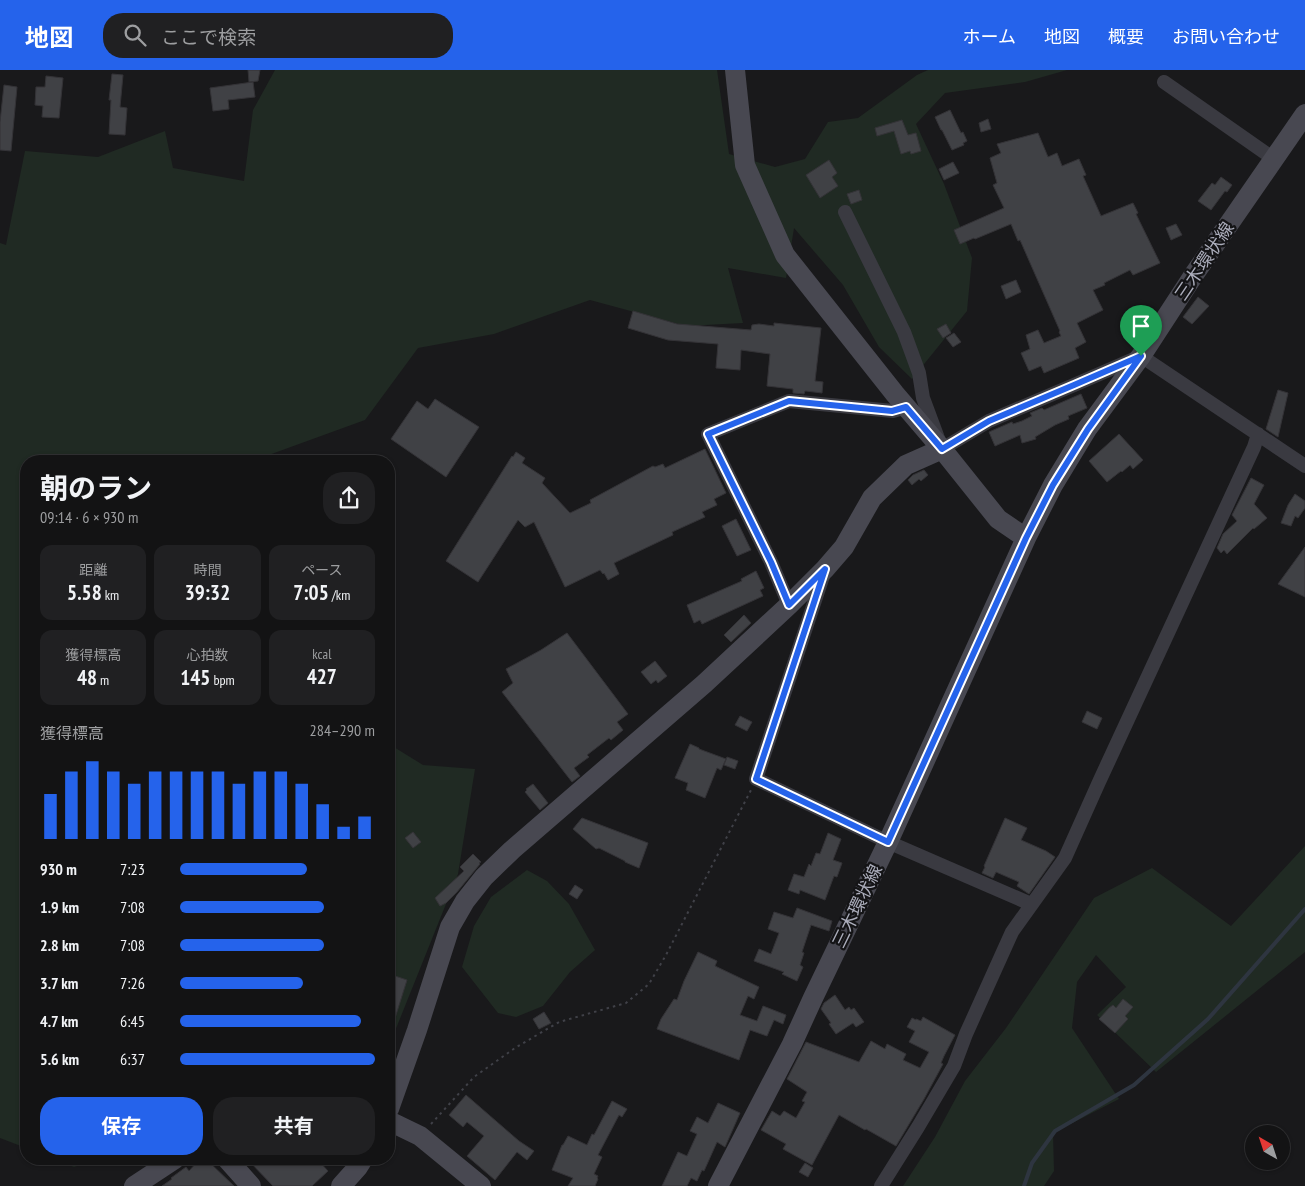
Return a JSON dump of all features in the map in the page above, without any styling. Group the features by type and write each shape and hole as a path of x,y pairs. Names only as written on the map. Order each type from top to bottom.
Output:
{"street":[{"path":"735,70 745,165 785,255 998,519 1026,538"},
{"path":"1164,82 1274,159"},
{"name":"三木環状線","path":"718,1186 792,1044 888,842 1026,538 1053,485 1088,429 1141,356 1195,273 1305,114"},
{"path":"846,212 904,332 919,373 923,398 942,449"},
{"path":"395,1092 450,927 465,901 484,877 512,850 704,684 789,605 844,547 872,498 906,465 942,449 989,421 1141,356 1305,466"},
{"path":"789,605 771,562 708,434 789,401 892,411 906,407"},
{"path":"881,1186 954,1066 966,1034 1012,932 1065,858 1250,456 1258,434"},
{"path":"825,569 756,779 888,842 1031,904"},
{"path":"395,1123 420,1136 481,1186"},
{"path":"134,1186 166,1165"},
{"path":"232,1165 251,1186"},
{"path":"341,1186 360,1165"}],"path":[{"path":"420,1136 474,1077 515,1048 559,1022 626,1003 649,984 666,955 756,779"}],"shaded area":[{"path":"275,70 717,70 729,154 775,167 805,159 828,122 858,118 917,75 928,70 1067,70 1025,82 945,93 916,124 944,184 972,258 967,311 912,379 879,347 843,285 794,228 786,278 728,268 743,323 686,326 590,300 494,334 418,348 365,420 269,455 20,455 20,1146 0,1138 0,243 6,245 25,151 98,157 165,131 173,168 244,181 253,110"},
{"path":"395,748 423,765 475,769 458,874 395,1031"},
{"path":"1305,846 1305,952 1156,1072 1097,1015 1126,987 1096,955 1077,982 1072,1028 1119,1099 1053,1133 1054,1171 1044,1186 903,1186 935,1137 965,1081 1006,1028 1094,898 1152,868 1231,926"},
{"path":"527,870 547,881 569,904 595,950 570,972 543,1006 516,1017 498,1013 462,967 474,926 491,897"}],"building":[{"path":"248,70 260,70 258,81 249,82"},
{"path":"112,74 123,75 120,107 127,108 125,135 109,134 111,100 109,100"},
{"path":"46,76 63,78 59,118 42,117 43,106 35,105 36,87 45,87"},
{"path":"253,82 255,97 228,100 229,109 213,111 210,88"},
{"path":"4,85 17,87 11,151 0,150 0,122"},
{"path":"950,110 967,141 963,143 964,145 952,150 935,117"},
{"path":"988,119 991,129 981,132 979,123"},
{"path":"902,120 908,135 916,133 921,151 911,154 910,151 901,154 894,131 877,136 875,128"},
{"path":"1038,133 1048,157 1057,153 1062,166 1079,159 1086,175 1083,176 1101,216 1133,203 1138,213 1136,214 1160,263 1133,275 1130,270 1093,290 1103,310 1077,323 1086,342 1075,348 1079,358 1044,373 1041,366 1029,371 1021,353 1030,349 1026,335 1038,330 1044,343 1061,336 1060,331 1020,240 1018,241 1011,224 960,244 954,230 1004,208 993,185 997,183 990,158 1001,153 997,144"},
{"path":"829,160 837,173 832,177 838,186 820,198 806,175"},
{"path":"953,162 959,173 944,180 939,169"},
{"path":"1221,177 1232,185 1227,192 1225,191 1211,210 1198,201 1212,183 1215,185"},
{"path":"859,190 862,200 851,204 847,194"},
{"path":"1176,224 1182,235 1171,240 1166,228"},
{"path":"1016,280 1021,292 1006,299 1001,286"},
{"path":"1198,297 1209,306 1192,324 1183,317"},
{"path":"633,311 677,324 751,330 752,325 774,326 774,323 821,328 815,381 823,382 822,393 805,391 804,394 793,393 793,389 767,386 770,354 741,350 740,370 716,368 718,344 668,340 628,328"},
{"path":"946,324 951,333 943,338 937,329"},
{"path":"954,333 961,342 953,347 946,338"},
{"path":"1278,390 1288,393 1278,437 1266,429"},
{"path":"1081,394 1087,408 1068,416 1069,419 1035,437 1036,439 1022,443 1020,435 995,446 989,432 1012,422 1013,424 1022,421 1032,416 1030,413 1042,408 1044,410"},
{"path":"435,399 479,427 446,477 391,439 417,401 428,409"},
{"path":"1119,434 1143,460 1133,469 1130,465 1107,482 1089,461"},
{"path":"705,449 726,493 714,499 717,505 702,512 705,517 672,532 673,535 614,563 619,574 608,580 600,570 565,587 534,522 525,527 518,520 478,582 446,561 516,452 525,458 522,463 545,478 542,483 570,513 591,503 590,500 653,466 663,464 665,468"},
{"path":"924,470 928,475 912,485 908,480 913,475"},
{"path":"1251,478 1264,485 1254,504 1267,518 1253,528 1227,554 1224,550 1221,553 1217,548 1223,534 1237,521 1232,515"},
{"path":"1295,494 1305,501 1305,508 1298,518 1295,516 1291,526 1281,523 1288,505"},
{"path":"736,519 751,550 737,556 722,526"},
{"path":"1305,547 1305,597 1278,584"},
{"path":"756,571 764,588 760,590 763,596 702,624 700,620 694,623 687,605 742,581 741,579"},
{"path":"744,615 751,623 731,642 724,635"},
{"path":"567,633 628,714 617,722 623,730 587,755 589,757 574,768 580,776 572,782 502,692 513,683 506,669"},
{"path":"655,661 667,676 658,683 656,680 651,684 641,672"},
{"path":"1087,711 1102,718 1097,729 1082,722"},
{"path":"740,716 752,722 747,731 735,725"},
{"path":"690,744 726,759 721,770 717,768 705,798 686,790 688,783 675,778"},
{"path":"727,757 738,761 735,769 724,765"},
{"path":"533,784 548,803 540,810 525,792"},
{"path":"582,818 648,843 639,868 599,848 596,849 573,829"},
{"path":"1005,818 1027,828 1021,840 1055,857 1029,894 1017,886 1019,882 996,872 993,878 982,873"},
{"path":"413,832 421,842 413,848 405,838"},
{"path":"828,833 841,839 833,860 842,863 837,877 834,876 825,900 800,890 799,894 788,890 794,874 804,877 816,853 820,854"},
{"path":"473,854 481,862 480,864 457,892 440,906 435,898 464,871 460,867"},
{"path":"575,885 583,890 577,899 569,894"},
{"path":"797,908 832,921 829,931 811,925 802,952 804,953 800,965 803,967 797,981 782,974 784,972 754,961 759,949 771,954 779,933 768,929 774,912 793,918"},
{"path":"698,952 717,961 715,966 759,987 754,999 748,996 740,1015 757,1021 763,1006 786,1015 783,1024 774,1020 767,1036 750,1030 739,1060 657,1029 674,999 677,1000"},
{"path":"395,976 407,980 395,1018"},
{"path":"835,995 845,1010 849,1007 851,1010 854,1008 864,1022 856,1027 853,1023 836,1034 821,1009 824,1003"},
{"path":"1123,999 1133,1007 1125,1016 1128,1019 1115,1033 1099,1019 1113,1005 1116,1008"},
{"path":"544,1012 551,1023 539,1029 533,1019"},
{"path":"923,1017 955,1035 941,1063 943,1064 896,1146 839,1115 812,1165 783,1149 786,1144 761,1130 772,1111 780,1116 784,1111 796,1118 805,1102 802,1101 807,1092 787,1079 806,1042 859,1062 871,1041 885,1049 887,1044 906,1054 903,1060 920,1068 929,1052 909,1042 915,1031 907,1027 912,1018 921,1021"},
{"path":"466,1095 519,1141 534,1151 527,1160 517,1152 495,1180 467,1156 484,1136 467,1122 463,1127 449,1115"},
{"path":"612,1101 627,1109 622,1117 619,1115 598,1155 602,1157 594,1174 598,1176 595,1186 568,1186 573,1178 552,1170 562,1145 568,1136 587,1145"},
{"path":"718,1103 740,1113 725,1147 717,1142 704,1171 702,1170 697,1181 691,1178 687,1186 662,1186 678,1152 687,1156 697,1134 690,1131 697,1117 708,1123"},
{"path":"805,1163 813,1168 808,1177 799,1172"},
{"path":"194,1165 212,1165 234,1186 162,1186 186,1167 189,1171"},
{"path":"253,1165 322,1165 328,1171 312,1186 273,1186"}],"waterway":[{"path":"1024,1186 1032,1163 1055,1131 1134,1085 1208,1019 1305,909"}],"route":[{"path":"1141,356 1088,429 1053,485 1026,538 888,842 756,779 825,569 789,605 771,562 708,434 789,401 892,411 906,407 942,449 989,421 1141,356"}]}
